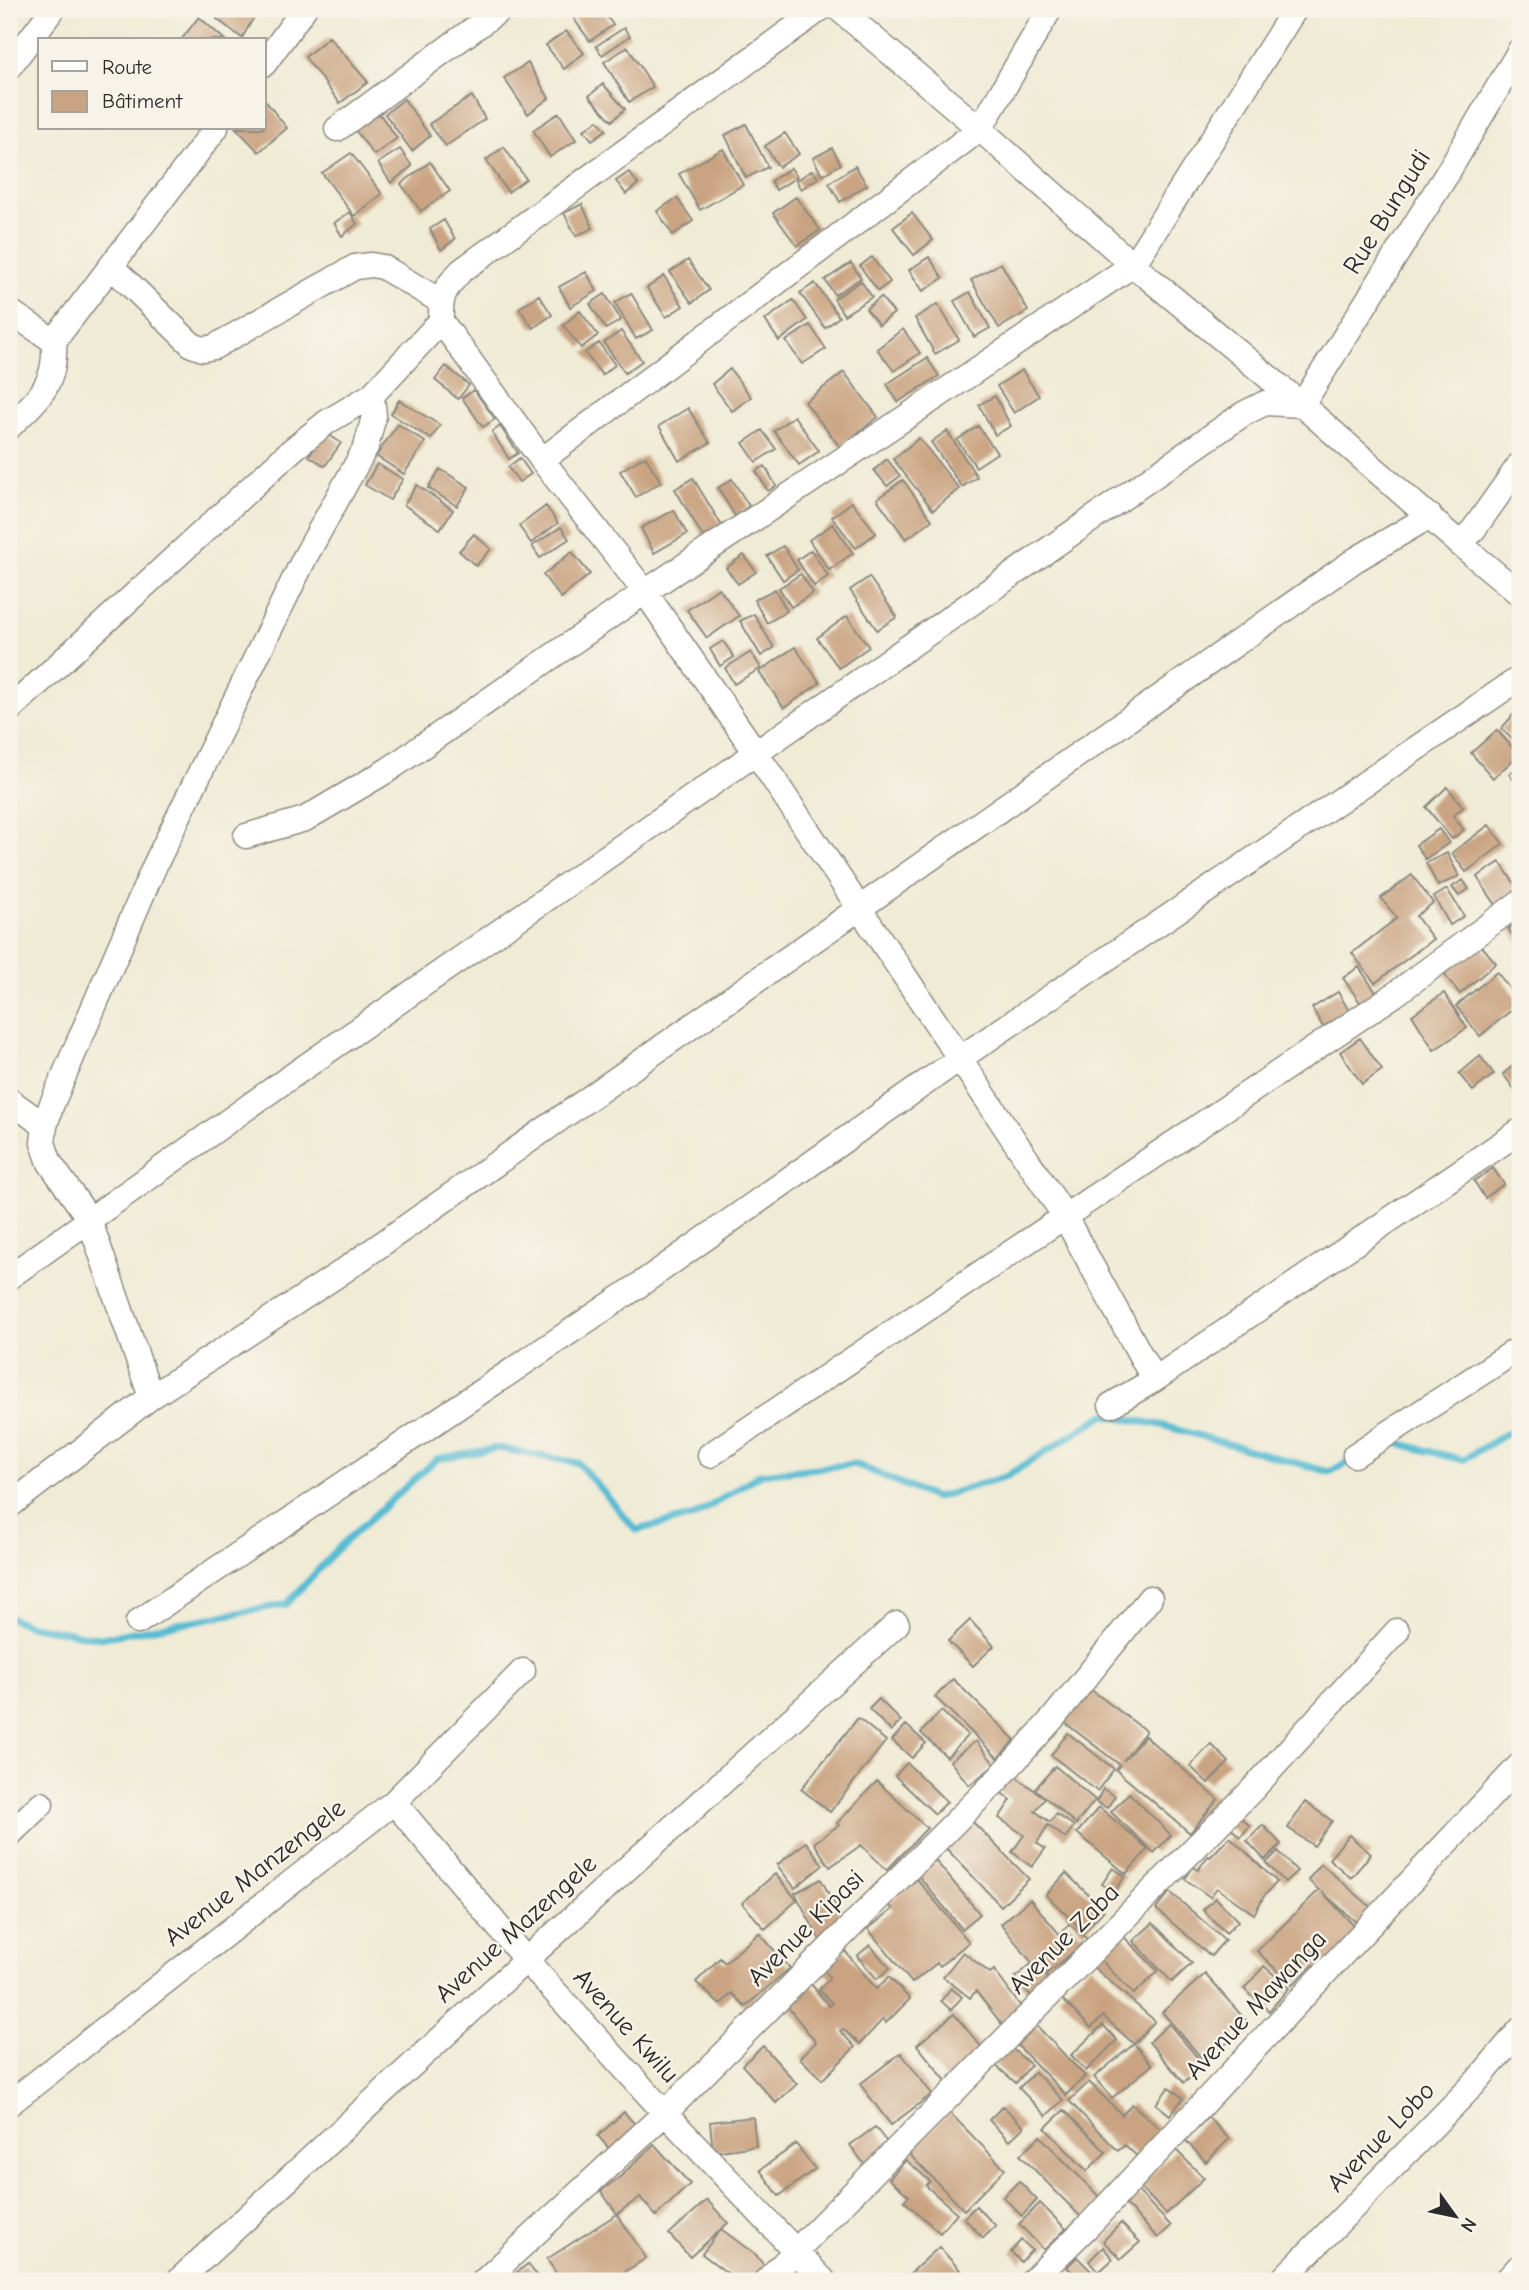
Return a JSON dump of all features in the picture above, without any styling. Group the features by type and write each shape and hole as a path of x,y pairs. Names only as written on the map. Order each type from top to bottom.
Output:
{"street":[{"path":"9,67 53,9"},
{"path":"266,61 304,9"},
{"path":"337,129 501,9"},
{"path":"9,710 292,450 327,422 372,395 440,311 448,285 461,271 820,9"},
{"path":"839,9 1133,265 1302,405 1520,594"},
{"path":"542,460 980,129 1050,9"},
{"path":"246,836 304,819 388,770 645,592 1133,265 1295,9"},
{"name":"Rue Bungudi","path":"1302,405 1445,177 1520,50"},
{"path":"9,427 49,384 55,362 54,341 214,130"},
{"path":"111,266 192,345 203,348 214,347 355,267 383,267 440,311 542,460 645,592 756,753 1064,1215 1154,1380"},
{"path":"9,312 54,341"},
{"path":"151,1397 89,1219 50,1163 43,1143 45,1126 51,1106 155,865 305,557 366,447 374,416 372,395"},
{"path":"9,1277 756,753 1254,408 1265,403 1302,405"},
{"path":"1460,544 1475,529 1520,464"},
{"path":"9,1507 151,1397 339,1274 1356,560 1430,516"},
{"path":"138,1622 635,1288 959,1059 1520,678"},
{"path":"710,1455 1394,995 1520,902"},
{"path":"9,1100 45,1126"},
{"path":"1111,1405 1154,1380 1520,1131"},
{"path":"1355,1455 1520,1348"},
{"name":"Avenue Kipasi","path":"484,2281 665,2113 999,1778 1054,1717 1150,1598"},
{"name":"Avenue Mazengele","path":"178,2281 526,1960 897,1624"},
{"name":"Avenue Zaba","path":"766,2281 1254,1788 1397,1631"},
{"name":"Avenue Manzengele","path":"9,2104 394,1802 523,1671"},
{"name":"Avenue Mawanga","path":"1032,2281 1089,2225 1520,1765"},
{"name":"Avenue Kwilu","path":"394,1802 526,1960 665,2113 824,2281"},
{"path":"9,1835 41,1804"},
{"name":"Avenue Lobo","path":"1281,2281 1475,2083 1520,2031"},
{"path":"1506,2281 1520,2266"}],"building":[{"path":"224,9 245,9 255,15 242,38 217,19"},
{"path":"588,9 601,9 613,25 590,41 574,19"},
{"path":"199,17 223,38 183,38"},
{"path":"624,28 630,36 602,55 596,46"},
{"path":"566,31 584,53 564,69 546,45"},
{"path":"329,37 368,82 340,103 305,57"},
{"path":"628,47 653,87 629,102 604,62"},
{"path":"528,63 549,98 528,114 504,78"},
{"path":"603,84 625,109 612,121 589,96"},
{"path":"472,96 485,119 446,146 429,124"},
{"path":"404,99 430,136 412,151 385,114"},
{"path":"266,102 287,128 259,152 238,130 266,130"},
{"path":"376,109 397,138 374,155 353,127"},
{"path":"559,113 576,140 550,157 533,130"},
{"path":"598,120 606,130 592,140 584,130"},
{"path":"746,124 768,167 746,178 725,135"},
{"path":"785,133 799,154 779,167 765,146"},
{"path":"504,147 526,179 508,192 486,160"},
{"path":"832,148 841,164 822,175 813,158"},
{"path":"400,149 412,166 391,183 378,163"},
{"path":"723,149 743,185 700,210 679,174"},
{"path":"351,153 382,194 354,216 322,173"},
{"path":"430,162 450,191 421,211 401,184"},
{"path":"855,166 867,185 840,202 829,183"},
{"path":"791,168 797,177 776,190 771,181"},
{"path":"812,170 818,178 801,189 796,181"},
{"path":"629,172 638,184 626,194 616,181"},
{"path":"796,197 820,230 797,246 773,213"},
{"path":"677,198 693,221 673,235 657,211"},
{"path":"582,204 593,228 576,236 564,213"},
{"path":"350,212 357,224 342,236 334,223"},
{"path":"912,213 933,240 914,255 893,228"},
{"path":"444,220 455,239 441,250 430,229"},
{"path":"872,257 890,282 878,291 860,266"},
{"path":"929,257 943,278 923,291 909,270"},
{"path":"688,260 709,290 692,303 670,272"},
{"path":"851,263 861,278 835,295 825,280"},
{"path":"1001,263 1028,311 999,328 971,280"},
{"path":"586,272 597,291 570,307 559,287"},
{"path":"664,276 683,306 666,317 647,288"},
{"path":"861,281 872,297 844,315 834,299"},
{"path":"815,283 839,317 825,328 800,293"},
{"path":"970,292 990,328 974,337 954,301"},
{"path":"631,293 653,330 636,339 615,303"},
{"path":"605,294 621,320 606,329 590,304"},
{"path":"539,295 552,315 533,328 519,308"},
{"path":"881,297 894,313 879,325 866,309"},
{"path":"793,300 807,320 779,341 765,320"},
{"path":"938,304 959,340 935,354 915,318"},
{"path":"580,311 598,335 581,348 563,325"},
{"path":"810,325 826,349 802,364 786,341"},
{"path":"903,329 920,353 894,371 877,349"},
{"path":"621,331 642,361 625,373 604,343"},
{"path":"599,343 615,365 602,375 585,353"},
{"path":"927,358 939,376 898,402 887,384"},
{"path":"446,366 469,385 458,399 435,380"},
{"path":"730,369 751,397 732,411 712,384"},
{"path":"1022,370 1039,396 1014,413 997,386"},
{"path":"844,372 878,417 840,447 805,402"},
{"path":"474,390 495,419 483,427 462,398"},
{"path":"995,396 1011,426 995,435 979,405"},
{"path":"399,400 440,425 431,439 391,414"},
{"path":"688,408 710,443 679,461 659,426"},
{"path":"794,416 819,451 799,465 774,431"},
{"path":"398,424 425,442 404,474 376,456"},
{"path":"500,426 518,453 509,459 492,432"},
{"path":"978,426 997,453 976,467 957,440"},
{"path":"762,430 776,449 756,462 743,443"},
{"path":"947,431 977,477 962,487 931,442"},
{"path":"325,432 341,443 325,466 309,456"},
{"path":"919,438 959,489 933,510 893,459"},
{"path":"645,456 661,482 636,497 620,471"},
{"path":"520,458 531,474 519,482 508,467"},
{"path":"887,459 900,476 887,486 874,470"},
{"path":"377,464 403,479 390,500 365,485"},
{"path":"765,466 776,486 768,491 756,471"},
{"path":"440,469 469,487 457,506 428,488"},
{"path":"693,478 722,526 703,537 675,489"},
{"path":"732,479 749,506 735,516 718,488"},
{"path":"903,480 932,520 906,539 877,499"},
{"path":"417,485 453,510 440,529 404,505"},
{"path":"852,502 876,533 856,548 832,517"},
{"path":"546,506 558,523 531,543 519,526"},
{"path":"674,510 687,534 654,553 641,528"},
{"path":"833,524 853,553 829,570 809,540"},
{"path":"561,527 569,539 540,558 532,546"},
{"path":"474,534 491,549 476,566 459,551"},
{"path":"783,546 798,570 783,580 767,556"},
{"path":"811,550 828,576 814,586 797,560"},
{"path":"572,552 590,574 561,598 543,575"},
{"path":"744,555 756,572 738,584 726,568"},
{"path":"801,574 813,593 791,607 779,588"},
{"path":"869,577 897,617 877,630 850,590"},
{"path":"719,588 739,616 707,638 687,610"},
{"path":"775,589 787,611 767,623 754,600"},
{"path":"754,614 774,648 761,656 740,621"},
{"path":"847,616 869,647 839,668 817,638"},
{"path":"723,641 734,657 720,666 710,649"},
{"path":"795,647 820,683 784,708 759,672"},
{"path":"751,652 761,668 734,684 725,668"},
{"path":"1520,707 1520,746 1501,729"},
{"path":"1497,730 1519,755 1493,778 1471,753"},
{"path":"1520,765 1520,788 1509,774"},
{"path":"1447,787 1463,807 1453,816 1464,830 1452,839 1426,807"},
{"path":"1489,825 1503,844 1466,872 1452,853"},
{"path":"1439,829 1449,843 1425,859 1416,845"},
{"path":"1447,853 1459,876 1438,886 1426,863"},
{"path":"1500,862 1520,892 1498,908 1477,877"},
{"path":"1412,875 1433,903 1416,916 1433,939 1375,983 1352,953 1397,918 1381,898"},
{"path":"1463,880 1469,889 1459,896 1452,887"},
{"path":"1447,889 1464,916 1450,925 1434,897"},
{"path":"1520,920 1520,946 1508,929"},
{"path":"1480,944 1496,963 1460,994 1444,974"},
{"path":"1359,967 1377,994 1362,1005 1343,978"},
{"path":"1497,972 1520,1003 1480,1036 1456,1006"},
{"path":"1338,992 1349,1011 1323,1027 1312,1008"},
{"path":"1444,993 1467,1028 1434,1050 1412,1015"},
{"path":"1360,1038 1382,1070 1362,1084 1340,1052"},
{"path":"1480,1056 1494,1074 1473,1091 1459,1074"},
{"path":"1520,1060 1520,1092 1518,1094 1503,1074"},
{"path":"1493,1168 1504,1184 1485,1198 1474,1181"},
{"path":"970,1620 994,1646 973,1666 948,1641"},
{"path":"953,1679 1015,1740 998,1758 935,1697"},
{"path":"1090,1689 1146,1731 1123,1761 1145,1736 1218,1799 1190,1833 1116,1770 1120,1765 1064,1722"},
{"path":"879,1699 901,1721 891,1731 869,1709"},
{"path":"941,1711 968,1735 947,1757 921,1733"},
{"path":"858,1718 886,1741 830,1812 801,1789"},
{"path":"906,1725 926,1743 912,1758 892,1740"},
{"path":"1068,1733 1114,1769 1097,1791 1051,1755"},
{"path":"976,1741 995,1765 969,1785 950,1761"},
{"path":"1211,1744 1229,1762 1208,1783 1190,1766"},
{"path":"907,1763 947,1802 935,1814 895,1776"},
{"path":"1055,1766 1095,1800 1076,1824 1035,1789"},
{"path":"1009,1772 1045,1798 1035,1811 1050,1822 1056,1814 1074,1826 1065,1838 1048,1825 1037,1843 1045,1849 1032,1867 1012,1852 1024,1835 999,1818 1011,1800 996,1789"},
{"path":"877,1781 927,1828 887,1870 861,1845 830,1867 814,1843 839,1825 837,1823"},
{"path":"1103,1789 1115,1796 1107,1808 1096,1802"},
{"path":"1129,1793 1171,1835 1154,1853 1111,1812"},
{"path":"1305,1802 1332,1821 1314,1846 1288,1828"},
{"path":"1099,1807 1148,1849 1126,1874 1077,1833"},
{"path":"1237,1814 1250,1826 1240,1837 1227,1824"},
{"path":"969,1818 1029,1879 1001,1906 942,1844"},
{"path":"1263,1825 1281,1844 1265,1860 1247,1841"},
{"path":"1349,1835 1371,1854 1351,1878 1329,1859"},
{"path":"1230,1837 1277,1882 1264,1896 1254,1914 1217,1888 1210,1897 1185,1879 1193,1867 1198,1870 1208,1856"},
{"path":"806,1842 823,1865 795,1888 777,1865"},
{"path":"1278,1851 1297,1871 1285,1882 1266,1863"},
{"path":"934,1859 980,1914 962,1929 917,1874"},
{"path":"1321,1864 1371,1907 1357,1923 1322,1892 1361,1933 1320,1973 1313,1965 1292,1985 1257,1951 1319,1890 1308,1880"},
{"path":"1113,1868 1125,1876 1114,1893 1102,1884"},
{"path":"1066,1873 1104,1910 1084,1932 1046,1895"},
{"path":"775,1874 797,1900 765,1929 742,1903"},
{"path":"821,1879 847,1928 821,1942 795,1893"},
{"path":"917,1879 969,1942 940,1966 937,1963 912,1983 868,1929 893,1909 888,1904"},
{"path":"1170,1892 1225,1940 1211,1956 1156,1909"},
{"path":"1216,1898 1238,1921 1226,1933 1203,1910"},
{"path":"1030,1899 1060,1935 1069,1924 1092,1943 1079,1957 1073,1952 1045,1975 1051,1982 1033,1998 1015,1978 1032,1963 1001,1924"},
{"path":"1153,1923 1192,1963 1172,1982 1133,1941"},
{"path":"759,1933 790,1968 745,2007 732,1993 720,2005 696,1982 720,1958 725,1963"},
{"path":"1122,1935 1158,1971 1134,1994 1099,1958"},
{"path":"870,1945 890,1968 877,1979 857,1956"},
{"path":"845,1951 876,1989 889,1977 910,1999 886,2023 883,2019 860,2044 843,2029 840,2031 855,2047 822,2080 800,2058 816,2042 786,2005 811,1984 829,2006 832,2003 819,1990 830,1978 823,1969"},
{"path":"963,1952 990,1973 994,1970 1024,2011 1004,2027 976,1991 970,1998 943,1977"},
{"path":"1091,1965 1155,2021 1134,2044 1103,2016 1091,2028 1059,1996"},
{"path":"1264,1966 1289,1988 1269,2011 1244,1989"},
{"path":"1205,1974 1249,2024 1205,2062 1162,2012"},
{"path":"951,1988 962,1997 951,2010 941,2001"},
{"path":"954,2014 989,2056 951,2087 917,2045"},
{"path":"1034,2023 1085,2076 1066,2095 1014,2042"},
{"path":"1169,2024 1204,2065 1184,2083 1149,2042"},
{"path":"1103,2025 1117,2040 1086,2071 1071,2055"},
{"path":"1134,2044 1152,2065 1112,2098 1094,2077"},
{"path":"763,2046 797,2084 776,2103 742,2065"},
{"path":"1009,2046 1031,2065 1016,2083 994,2064"},
{"path":"901,2053 932,2094 891,2125 860,2084"},
{"path":"1035,2072 1063,2100 1046,2116 1019,2088"},
{"path":"1089,2082 1122,2115 1132,2104 1164,2132 1140,2159 1125,2145 1118,2151 1069,2101"},
{"path":"1169,2087 1183,2098 1170,2115 1156,2104"},
{"path":"1003,2106 1024,2127 1009,2141 989,2120"},
{"path":"1064,2110 1106,2152 1087,2171 1045,2128"},
{"path":"624,2112 640,2130 614,2154 598,2136"},
{"path":"949,2112 1005,2169 964,2210 908,2153"},
{"path":"753,2117 756,2146 713,2152 710,2122"},
{"path":"1208,2117 1229,2139 1206,2162 1185,2140"},
{"path":"875,2127 893,2150 868,2169 850,2145"},
{"path":"1040,2136 1102,2200 1083,2219 1020,2155"},
{"path":"654,2144 690,2184 656,2216 640,2197 617,2214 601,2191"},
{"path":"796,2144 815,2169 779,2196 760,2170"},
{"path":"1176,2150 1204,2178 1166,2214 1139,2186"},
{"path":"906,2160 930,2181 926,2186 957,2213 940,2233 904,2201 909,2196 889,2179"},
{"path":"1019,2181 1037,2200 1022,2216 1003,2197"},
{"path":"1135,2188 1171,2226 1158,2238 1122,2201"},
{"path":"707,2200 728,2223 690,2257 669,2234"},
{"path":"1040,2203 1066,2229 1044,2250 1019,2224"},
{"path":"976,2206 996,2226 983,2238 964,2218"},
{"path":"617,2214 646,2258 611,2281 561,2281 547,2259"},
{"path":"1121,2223 1140,2242 1121,2259 1103,2241"},
{"path":"721,2229 756,2255 768,2271 754,2281 722,2281 730,2275 702,2254"},
{"path":"1021,2240 1032,2250 1021,2262 1011,2252"},
{"path":"939,2247 970,2281 902,2281"},
{"path":"1103,2247 1113,2259 1099,2272 1089,2261"},
{"path":"1077,2257 1101,2281 1081,2281 1067,2267"},
{"path":"528,2264 541,2281 505,2281"}],"waterway":[{"path":"9,1617 27,1625 100,1638 287,1604 341,1545 437,1459 498,1448 578,1463 636,1530 695,1516 760,1474 855,1464 935,1498 1007,1476 1104,1415 1161,1425 1329,1472 1355,1459"},
{"path":"1390,1441 1463,1460 1520,1425"}]}
